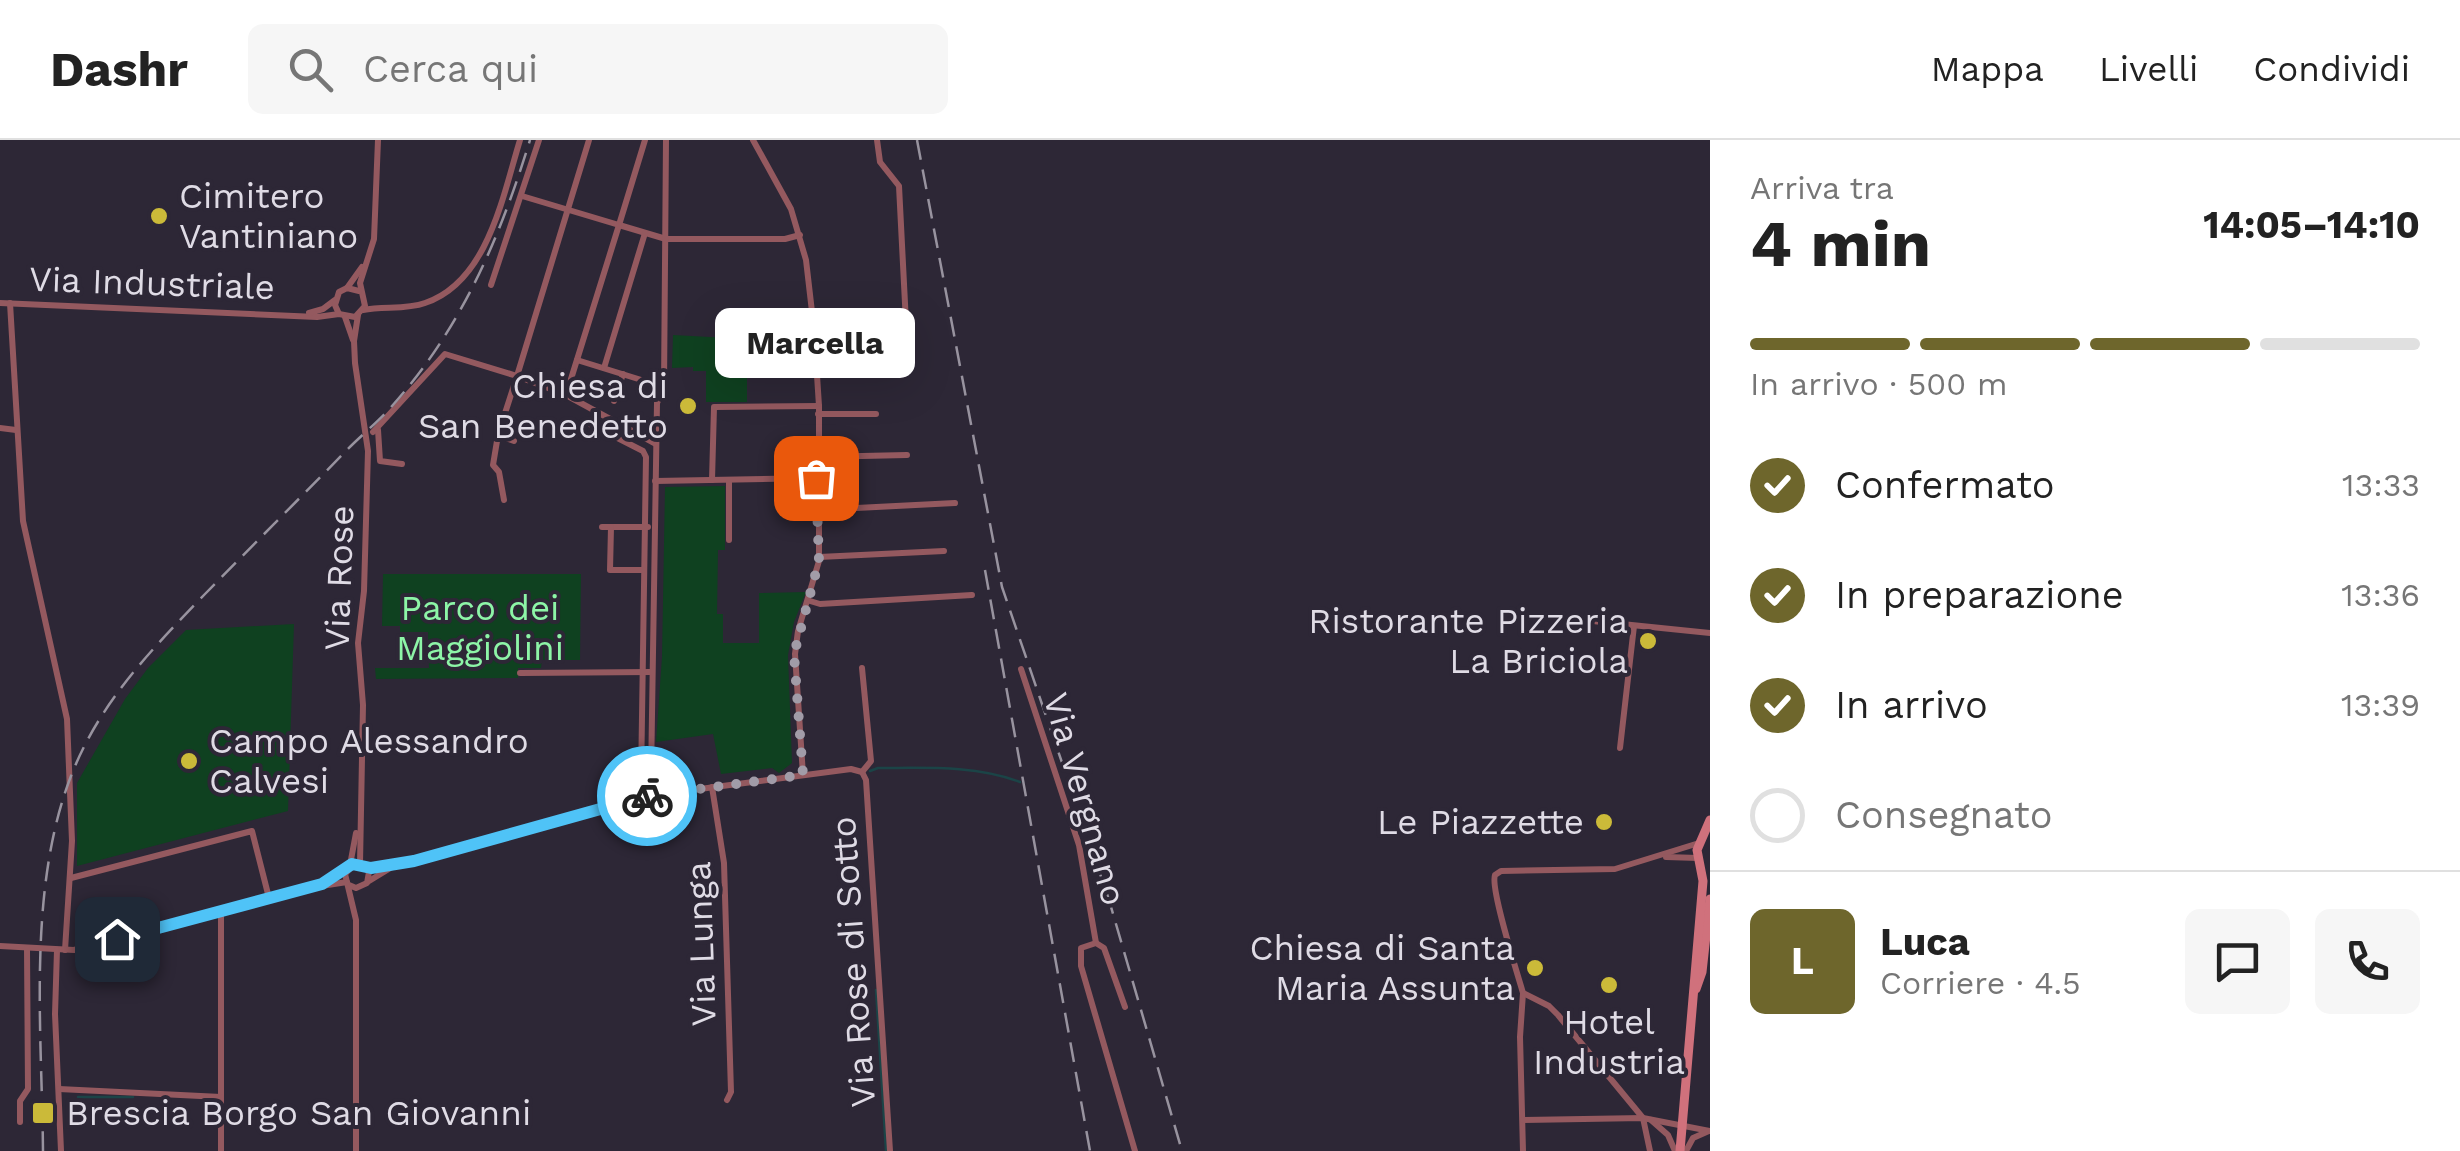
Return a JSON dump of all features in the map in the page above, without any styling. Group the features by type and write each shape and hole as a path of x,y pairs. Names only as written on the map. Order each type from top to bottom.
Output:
{"main road":[{"path":"1680,1151 1703,880 1699,859 1710,820"},
{"path":"1699,859 1710,866"},
{"path":"1695,991 1702,972 1710,900"}],"street":[{"path":"360,313 362,276 375,232 378,140"},
{"path":"371,254 334,300 342,316 383,306 408,307 428,302 455,285 476,260 499,208 520,140"},
{"path":"491,285 539,140"},
{"path":"504,500 499,472 493,465 498,435 590,140"},
{"path":"566,395 645,140"},
{"path":"647,796 652,672 652,479 657,402 664,387 666,140"},
{"name":"Via Rose di Sotto","path":"753,140 791,209 800,235 814,329 819,557 794,654 803,775"},
{"path":"814,329 906,323 899,186 880,162 878,140"},
{"path":"522,196 666,239 785,239 800,235"},
{"path":"604,368 645,233"},
{"path":"347,288 383,306"},
{"name":"Via Industriale","path":"302,314 323,309 334,300"},
{"name":"Via Industriale","path":"0,303 342,316"},
{"path":"10,303 26,536 67,719 71,878 54,1003 61,1151"},
{"name":"Via Rose","path":"354,341 360,313"},
{"name":"Via Rose","path":"342,316 354,341 368,451 364,591 358,644 363,705 360,818 365,884"},
{"path":"402,464 380,461 376,431 447,353 566,395 656,444"},
{"path":"578,360 664,387"},
{"path":"786,360 787,371 817,370"},
{"path":"614,402 623,374"},
{"path":"712,480 714,407 876,414"},
{"path":"610,434 616,422"},
{"path":"590,424 645,453 652,479"},
{"path":"0,428 16,430"},
{"path":"498,435 514,441"},
{"path":"817,458 907,455"},
{"path":"652,479 816,478"},
{"path":"729,480 729,540"},
{"path":"817,510 956,503"},
{"path":"644,570 610,570 606,527 650,528"},
{"path":"641,782 644,570 650,528"},
{"path":"819,557 944,551"},
{"path":"810,601 820,604 972,594"},
{"path":"1573,619 1710,633"},
{"path":"1620,748 1634,626"},
{"path":"0,946 61,950 221,913 322,884 348,884 356,888 402,864 647,796 803,775 862,772 871,761 862,668"},
{"name":"Via Vergnano","path":"1021,669 1079,844 1096,943"},
{"path":"520,673 652,672"},
{"name":"Via Rose di Sotto","path":"862,772 866,780 890,1151"},
{"name":"Via Lunga","path":"712,786 724,863 731,1092 727,1100"},
{"name":"Via Rose","path":"348,884 360,818"},
{"path":"71,878 252,830 269,898"},
{"path":"1523,1151 1522,993 1492,886 1495,875 1501,871 1615,869 1704,840"},
{"path":"1659,857 1699,859"},
{"path":"322,884 348,868 402,864"},
{"path":"348,884 356,920 356,1151"},
{"path":"356,920 365,884"},
{"path":"221,913 221,1151"},
{"name":"Via Vergnano","path":"1096,943 1109,954 1125,1007"},
{"name":"Via Vergnano","path":"1096,943 1081,948 1081,966 1135,1151"},
{"path":"20,1122 20,1101 28,1089 27,948"},
{"path":"1522,993 1549,1006 1646,1119 1668,1135 1680,1151 1692,1138 1710,1131"},
{"path":"59,1090 221,1097"},
{"path":"1646,1119 1650,1151"},
{"path":"1523,1120 1646,1119 1710,1131"}],"green space":[{"path":"673,335 747,339 747,402 706,402 706,371 672,368"},
{"path":"725,486 725,550 718,550 717,614 723,614 723,643 759,643 759,593 806,592 794,622 788,655 792,763 779,773 772,768 721,774 713,734 656,742 665,487"},
{"name":"Parco dei Maggiolini","path":"383,574 581,574 580,660 542,660 541,668 518,668 518,678 376,679 375,668 429,668 428,632 400,632 400,626 382,626"},
{"name":"Campo Alessandro Calvesi","path":"294,624 288,811 77,866 77,783 125,699 148,668 186,630"}],"waterway":[{"path":"870,771 950,769 1020,782"},
{"path":"876,990 886,1151"},
{"path":"78,1097 133,1097"}],"railway":[{"path":"43,1151 43,913 57,820 83,749 96,724 147,657 417,376 476,281 530,140"},
{"path":"917,140 1002,587 1109,900 1182,1151"},
{"path":"985,570 1090,1151"}],"way so far":[{"path":"647,796 803,775 794,654 817,578 816,478"}],"place":[{"name":"Cimitero Vantiniano","path":"159,216"},
{"name":"Chiesa di San Benedetto","path":"688,406"},
{"name":"Marcella","path":"816,478"},
{"name":"Ristorante Pizzeria La Briciola","path":"1648,641"},
{"name":"Campo Alessandro Calvesi","path":"189,761"},
{"name":"Le Piazzette","path":"1604,822"},
{"name":"Chiesa di Santa Maria Assunta","path":"1535,968"},
{"name":"Hotel Industria","path":"1609,985"},
{"name":"Brescia Borgo San Giovanni","path":"43,1113"}],"route":[{"path":"117,939 322,884 352,864 371,868 414,861 647,796"}]}
